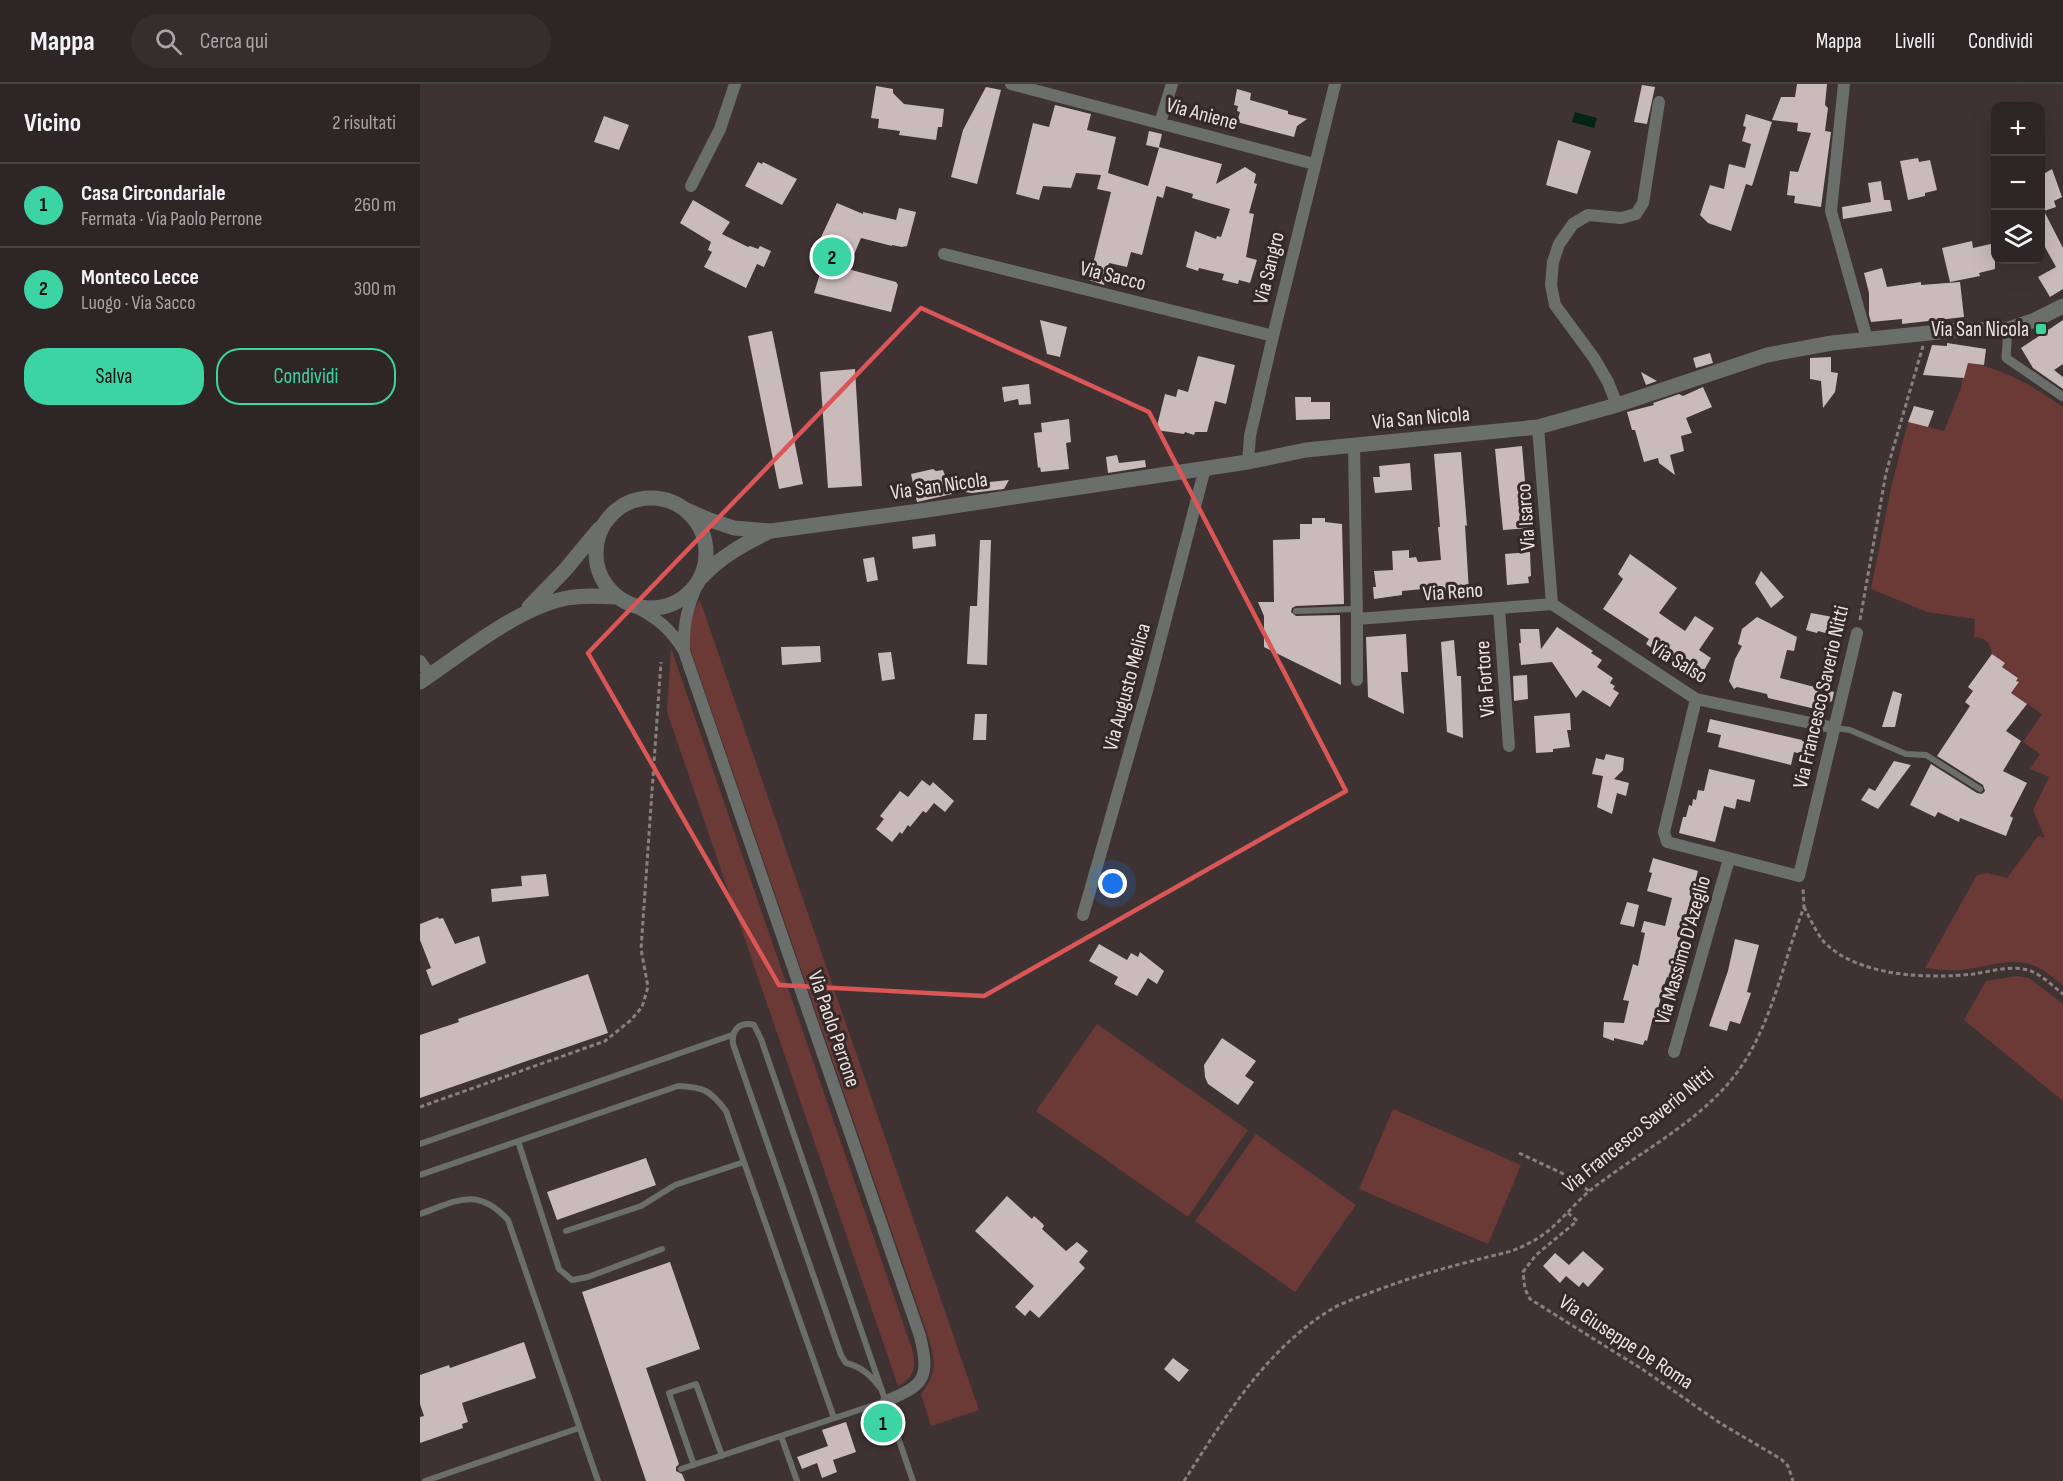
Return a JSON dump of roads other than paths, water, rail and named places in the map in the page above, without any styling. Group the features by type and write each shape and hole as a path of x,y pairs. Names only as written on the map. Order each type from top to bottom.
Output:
{"street":[{"path":"691,186 720,129 735,84"},
{"name":"Via Aniene","path":"1011,84 1314,164"},
{"path":"1160,123 1172,84"},
{"name":"Via Sangro","path":"1248,462 1250,436 1273,336 1335,84"},
{"path":"1844,84 1831,211 1867,339"},
{"path":"1617,405 1608,382 1594,358 1555,305 1551,285 1553,262 1559,244 1573,224 1588,215 1621,218 1636,214 1643,203 1659,102"},
{"name":"Via Sacco","path":"944,254 1273,336"},
{"name":"Via San Nicola","path":"522,614 565,570 614,512 627,503 643,498 658,498 706,519 734,528 771,531 927,510 1248,462 1306,450 1538,427 1617,405 1767,355 1867,339 1958,330 2008,329 2035,320 2063,306"},
{"path":"2008,329 2006,358 2063,397"},
{"name":"Via Isarco","path":"1538,427 1552,604"},
{"path":"1354,445 1357,680"},
{"name":"Via Augusto Melica","path":"1083,915 1148,687 1205,468"},
{"path":"684,509 698,524 705,543 705,562 699,580"},
{"name":"Via San Nicola","path":"604,522 596,546 596,562 601,577 617,597 634,606 657,608 675,603 687,595 713,565 771,531"},
{"name":"Via Paolo Perrone","path":"699,580 686,611 683,629 684,651 920,1336 926,1362 924,1374 917,1385 904,1394 884,1396"},
{"name":"Via San Nicola","path":"425,678 522,614 547,603 589,596 617,597"},
{"name":"Via Reno","path":"1357,614 1499,609 1552,604"},
{"name":"Via Salso","path":"1552,604 1696,699 1835,728"},
{"name":"Via Paolo Perrone","path":"634,606 648,613 668,629 684,651"},
{"name":"Via Fortore","path":"1499,609 1509,746"},
{"name":"Via Francesco Saverio Nitti","path":"1729,859 1799,876 1857,633"},
{"path":"420,661 425,678"},
{"path":"1696,699 1664,832 1667,842 1729,859"},
{"name":"Via Massimo D'Azeglio","path":"1674,1052 1729,859"}],"lane":[{"path":"1296,611 1357,614"},
{"path":"1835,728 1850,730 1906,754 1926,754 1980,789"},
{"path":"884,1396 866,1372 860,1367 846,1363 841,1355 737,1055 732,1035 735,1029 747,1023 754,1025 761,1039 884,1396 913,1481"},
{"path":"420,1144 732,1035"},
{"path":"420,1175 678,1086 697,1087 712,1093 726,1111 834,1419"},
{"path":"518,1142 560,1269 572,1280 588,1277 662,1250"},
{"path":"566,1231 641,1206 675,1185 744,1162"},
{"path":"420,1214 460,1200 479,1199 496,1207 508,1220 598,1481"},
{"path":"694,1465 669,1393 696,1384 722,1456"},
{"path":"681,1469 834,1419 884,1396"},
{"path":"425,1481 579,1428"},
{"path":"781,1436 797,1481"}],"place":[{"name":"Monteco Lecce","path":"832,257"},
{"name":"Via San Nicola","path":"2041,329"},
{"name":"Casa Circondariale","path":"883,1423"}]}
